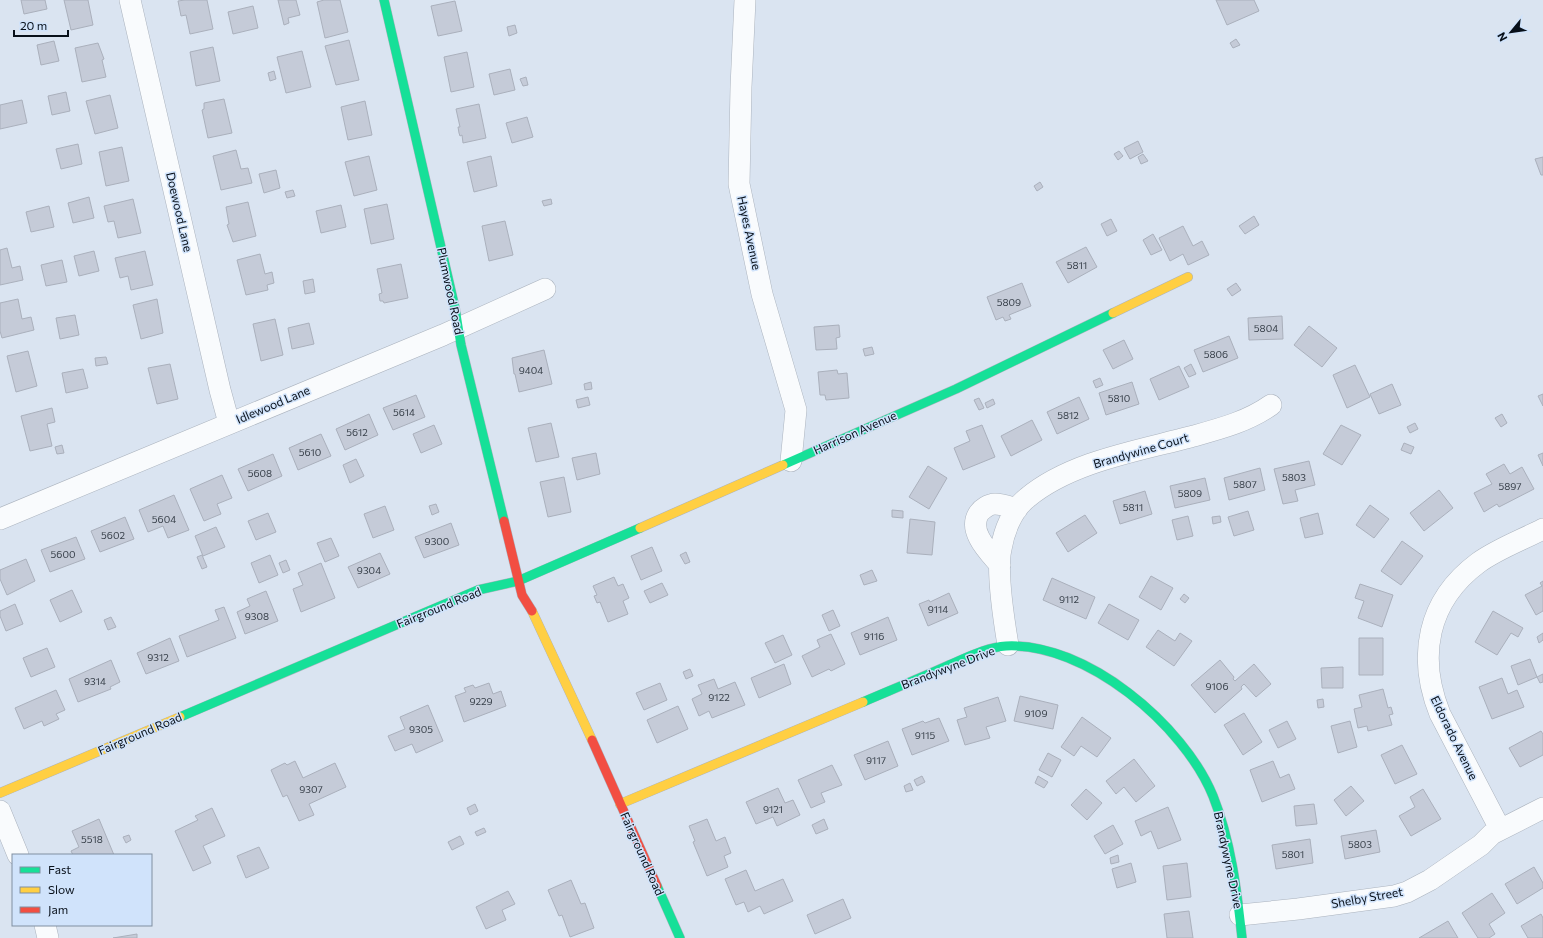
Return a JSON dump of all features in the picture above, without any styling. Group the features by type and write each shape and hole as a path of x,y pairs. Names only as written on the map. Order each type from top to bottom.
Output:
{"street":[{"name":"Doewood Lane","path":"130,0 229,424"},
{"name":"Plumwood Road","path":"384,0 455,308 458,328 518,581"},
{"name":"Hayes Avenue","path":"745,0 739,184 762,294 796,410 791,461"},
{"name":"Harrison Avenue","path":"518,581 956,389 1188,277"},
{"name":"Idlewood Lane","path":"0,519 458,328 545,289"},
{"name":"Brandywine Court","path":"1008,645 1004,617 1000,550 1006,531 1017,509 1026,498 1057,479 1083,467 1222,429 1247,420 1271,404"},
{"path":"1000,565 985,547 977,533 977,517 982,509 994,504 1017,509"},
{"name":"Eldorado Avenue","path":"1500,829 1440,714 1433,697 1428,674 1427,658 1429,639 1442,604 1461,578 1479,563 1543,529"},
{"name":"Fairground Road","path":"0,794 478,590 518,581 522,595 530,607 563,675 680,938"},
{"name":"Brandywyne Drive","path":"620,804 971,656 1008,645 1052,653 1070,658 1102,676 1131,697 1175,737 1192,758 1213,796 1222,825 1240,915 1242,938"},
{"name":"Shelby Street","path":"1240,915 1394,896 1407,892 1430,880 1500,829 1543,808"},
{"path":"0,811 18,854"},
{"path":"45,926 48,938"}],"building":[{"path":"21,0 45,0 47,9 24,14"},
{"path":"64,0 88,0 93,25 71,30"},
{"path":"207,0 213,29 190,34 186,15 181,16 178,1"},
{"path":"278,0 296,0 300,15 288,18 289,23 284,25"},
{"path":"324,0 340,0 348,32 325,38 317,2"},
{"path":"1216,0 1254,0 1259,11 1227,25"},
{"path":"455,1 462,31 438,36 431,6"},
{"path":"253,6 258,28 233,34 228,12"},
{"path":"515,25 517,33 509,36 507,27"},
{"path":"1236,39 1240,45 1233,48 1230,43"},
{"path":"349,40 359,80 336,85 325,46"},
{"path":"54,41 59,61 41,65 37,45"},
{"path":"98,43 104,59 102,60 106,77 82,82 75,48"},
{"path":"213,47 220,81 196,86 190,52"},
{"path":"302,51 311,87 286,93 277,57"},
{"path":"467,52 474,87 451,92 444,57"},
{"path":"510,69 515,90 494,95 489,74"},
{"path":"274,71 276,79 270,81 268,73"},
{"path":"526,77 528,85 523,86 520,79"},
{"path":"66,92 70,111 52,115 48,96"},
{"path":"110,95 118,128 95,134 86,101"},
{"path":"224,99 232,133 208,138 202,110 204,109 204,103"},
{"path":"22,100 27,123 0,129 0,105"},
{"path":"365,101 372,135 348,140 341,107"},
{"path":"479,104 486,138 463,143 462,135 460,136 459,133 458,127 460,127 456,109"},
{"path":"527,117 533,137 512,143 506,123"},
{"path":"1138,141 1143,152 1130,159 1124,148"},
{"path":"78,144 82,164 61,169 56,149"},
{"path":"122,147 129,181 106,186 99,152"},
{"path":"236,150 241,169 248,168 252,183 221,190 213,156"},
{"path":"1119,151 1123,156 1118,160 1114,154"},
{"path":"1143,154 1148,161 1141,164 1138,157"},
{"path":"369,156 377,190 354,196 345,162"},
{"path":"491,156 497,186 474,192 467,162"},
{"path":"1543,157 1543,175 1541,175 1535,159"},
{"path":"276,170 280,188 264,193 259,174"},
{"path":"1040,182 1043,187 1037,191 1034,186"},
{"path":"293,190 295,196 287,198 285,192"},
{"path":"89,197 94,218 73,223 68,203"},
{"path":"133,199 141,233 118,238 114,221 108,222 104,206"},
{"path":"551,199 552,204 544,206 542,201"},
{"path":"248,202 256,236 233,242 227,225 229,224 226,207"},
{"path":"387,204 394,239 371,244 364,209"},
{"path":"341,205 346,227 321,233 316,211"},
{"path":"49,206 54,227 31,232 26,212"},
{"path":"1254,216 1259,225 1245,234 1239,226"},
{"path":"1111,219 1117,231 1107,236 1101,224"},
{"path":"505,221 513,255 489,261 482,226"},
{"path":"1183,226 1193,246 1202,241 1209,255 1188,265 1183,254 1170,261 1159,238"},
{"path":"1153,234 1162,250 1151,255 1143,240"},
{"path":"1086,247 1097,267 1068,283 1056,262"},
{"path":"7,248 12,268 20,266 23,280 0,285 0,250"},
{"path":"94,251 99,271 79,276 74,256"},
{"path":"145,251 153,285 131,290 128,276 120,278 115,258"},
{"path":"260,254 265,274 272,272 274,283 267,285 268,290 246,295 237,260"},
{"path":"62,260 67,282 46,286 41,265"},
{"path":"401,264 408,298 384,303 383,301 380,301 379,294 382,293 377,269"},
{"path":"313,279 315,292 305,294 303,281"},
{"path":"1022,283 1031,306 1009,315 1011,319 1005,321 1003,317 996,320 987,297"},
{"path":"1236,283 1241,290 1232,296 1227,289"},
{"path":"18,299 22,319 31,317 34,330 2,338 0,331 0,303"},
{"path":"157,299 163,333 141,339 133,305"},
{"path":"75,315 79,335 60,339 56,318"},
{"path":"1282,316 1283,339 1249,340 1248,318"},
{"path":"275,319 283,355 261,361 253,324"},
{"path":"309,323 314,344 292,349 288,328"},
{"path":"839,325 840,337 836,338 837,349 816,350 814,327"},
{"path":"1309,326 1337,348 1322,367 1294,345"},
{"path":"1229,336 1238,358 1203,372 1194,350"},
{"path":"1124,340 1133,359 1113,369 1103,350"},
{"path":"872,347 874,354 865,356 863,349"},
{"path":"544,350 552,384 519,392 514,374 512,358"},
{"path":"28,351 37,386 16,392 7,356"},
{"path":"106,357 108,364 96,366 95,358"},
{"path":"170,364 178,399 157,404 148,368"},
{"path":"1191,364 1196,374 1189,377 1184,368"},
{"path":"1355,365 1370,397 1347,408 1333,375"},
{"path":"1179,366 1189,387 1159,400 1150,379"},
{"path":"83,369 88,388 66,393 62,373"},
{"path":"837,370 838,374 847,373 849,398 826,400 825,395 820,395 818,372"},
{"path":"1100,378 1103,385 1096,388 1093,381"},
{"path":"591,382 592,389 585,390 584,384"},
{"path":"1132,382 1139,404 1106,415 1099,393"},
{"path":"1392,384 1401,405 1379,414 1370,394"},
{"path":"1543,394 1543,406 1538,396"},
{"path":"416,395 425,417 393,430 383,408"},
{"path":"588,397 590,405 578,408 576,400"},
{"path":"1079,397 1089,419 1057,434 1047,412"},
{"path":"979,398 984,408 979,410 974,400"},
{"path":"993,399 995,404 987,408 985,403"},
{"path":"52,408 55,422 47,424 52,446 30,451 21,416"},
{"path":"369,414 378,435 345,450 336,429"},
{"path":"1502,414 1507,423 1501,427 1495,418"},
{"path":"1032,420 1042,440 1011,456 1001,436"},
{"path":"551,423 559,457 536,462 528,428"},
{"path":"1415,423 1418,429 1410,433 1407,427"},
{"path":"434,425 442,444 421,453 413,434"},
{"path":"982,425 995,457 963,470 954,448 970,441 966,431"},
{"path":"1341,425 1361,435 1342,465 1323,454"},
{"path":"321,434 331,456 298,470 289,448"},
{"path":"1404,443 1414,447 1411,454 1401,450"},
{"path":"62,445 64,453 57,454 55,447"},
{"path":"596,453 600,474 577,480 572,458"},
{"path":"1543,453 1543,466 1538,455"},
{"path":"273,454 282,476 248,491 238,469"},
{"path":"356,459 364,476 350,483 343,465"},
{"path":"1309,461 1315,485 1295,490 1298,501 1283,504 1274,469"},
{"path":"1504,464 1510,474 1522,467 1534,489 1499,507 1497,504 1484,512 1474,493 1492,484 1486,474"},
{"path":"928,466 947,478 929,509 909,497"},
{"path":"1260,468 1265,490 1229,500 1224,478"},
{"path":"222,475 232,498 217,504 221,514 204,521 190,489"},
{"path":"564,477 571,512 548,517 540,482"},
{"path":"1205,478 1210,500 1175,508 1170,486"},
{"path":"1439,490 1453,508 1424,531 1410,513"},
{"path":"1145,491 1152,514 1120,524 1113,501"},
{"path":"174,495 189,530 168,538 163,526 148,532 139,510"},
{"path":"436,504 439,512 432,515 429,506"},
{"path":"1370,505 1389,519 1374,538 1356,525"},
{"path":"385,506 394,530 373,538 364,514"},
{"path":"892,510 903,511 903,518 892,517"},
{"path":"1248,511 1254,530 1234,536 1228,517"},
{"path":"268,513 276,532 256,540 248,521"},
{"path":"1318,513 1323,534 1305,538 1300,518"},
{"path":"1085,515 1097,533 1068,552 1056,533"},
{"path":"1188,516 1193,536 1177,540 1172,520"},
{"path":"1220,516 1221,522 1213,524 1212,517"},
{"path":"125,517 134,539 100,552 91,531"},
{"path":"910,519 935,522 932,555 907,553"},
{"path":"451,523 459,545 424,558 415,537"},
{"path":"216,527 225,547 203,556 195,536"},
{"path":"76,537 85,559 50,572 41,550"},
{"path":"331,538 339,556 325,562 317,543"},
{"path":"1402,541 1423,556 1401,585 1381,571"},
{"path":"652,547 662,571 641,580 631,556"},
{"path":"686,552 690,562 685,564 680,555"},
{"path":"380,553 390,574 358,588 348,567"},
{"path":"202,555 207,567 202,569 197,557"},
{"path":"270,555 278,575 259,583 251,563"},
{"path":"26,559 35,581 7,595 0,579 0,570"},
{"path":"286,560 290,570 283,573 279,563"},
{"path":"321,563 335,598 301,612 293,589 303,585 298,573"},
{"path":"872,570 877,581 864,585 860,575"},
{"path":"1151,576 1173,588 1161,610 1139,597"},
{"path":"614,577 618,586 623,584 629,598 623,601 628,614 608,622 600,602 597,603 594,596 597,595 593,586"},
{"path":"1052,578 1095,597 1086,619 1043,600"},
{"path":"1543,581 1543,611 1536,615 1525,595 1542,586 1540,583"},
{"path":"662,583 668,595 650,603 644,591"},
{"path":"1360,584 1393,595 1382,627 1358,618 1364,601 1355,598"},
{"path":"72,590 82,612 60,622 50,600"},
{"path":"266,591 278,621 245,634 237,612 250,606 247,599"},
{"path":"949,593 958,613 928,626 919,604 929,600 930,602"},
{"path":"1184,594 1189,598 1185,603 1180,599"},
{"path":"15,604 23,624 6,631 0,616 0,611"},
{"path":"1109,604 1139,620 1128,640 1098,623"},
{"path":"224,607 236,638 187,657 179,636 219,620 215,610"},
{"path":"833,610 840,626 829,631 822,615"},
{"path":"1493,611 1523,628 1518,637 1511,633 1497,655 1475,642"},
{"path":"111,617 116,627 108,630 104,620"},
{"path":"888,617 897,640 860,655 851,633"},
{"path":"1158,630 1175,641 1180,633 1192,641 1174,666 1146,647"},
{"path":"1543,633 1543,640 1539,643 1537,637"},
{"path":"831,634 845,664 831,671 829,669 812,677 802,656 820,647 817,640"},
{"path":"783,635 792,655 775,663 765,643"},
{"path":"170,638 179,661 146,674 137,653"},
{"path":"1359,638 1383,638 1383,675 1359,675"},
{"path":"47,648 55,667 31,677 23,658"},
{"path":"1530,659 1537,677 1518,685 1511,666"},
{"path":"111,660 120,682 110,687 111,689 78,702 69,679"},
{"path":"1220,660 1234,677 1233,679 1235,681 1254,664 1271,684 1256,697 1244,684 1241,687 1242,689 1215,713 1191,685"},
{"path":"784,664 791,684 759,698 751,678"},
{"path":"1343,667 1343,688 1322,688 1321,668"},
{"path":"690,669 693,676 686,679 683,672"},
{"path":"1543,674 1543,682 1540,683 1537,677"},
{"path":"1502,678 1508,694 1517,690 1524,707 1492,719 1479,687"},
{"path":"714,679 718,689 735,682 745,705 712,718 709,711 699,716 692,699 702,694 698,685"},
{"path":"489,683 493,694 501,691 506,706 464,722 455,696 466,692 464,688 473,685 475,688"},
{"path":"660,683 667,700 644,710 636,693"},
{"path":"1383,689 1388,708 1391,707 1393,714 1389,715 1392,725 1368,731 1367,726 1358,728 1354,709 1362,707 1359,695"},
{"path":"56,690 65,710 56,714 59,719 44,726 42,721 24,729 15,708"},
{"path":"1020,696 1058,705 1053,729 1014,721"},
{"path":"998,697 1006,721 986,727 990,738 965,745 957,720 967,717 964,708"},
{"path":"1323,699 1324,707 1318,708 1317,700"},
{"path":"428,705 443,741 416,753 412,744 395,751 388,736 405,729 400,717"},
{"path":"678,706 688,729 657,743 647,720"},
{"path":"1244,713 1262,742 1243,755 1224,725"},
{"path":"1082,717 1111,738 1097,757 1081,746 1074,756 1061,747"},
{"path":"939,718 949,741 912,755 902,729 923,721 925,723"},
{"path":"1287,721 1296,739 1278,748 1269,730"},
{"path":"1350,721 1357,747 1338,753 1331,726"},
{"path":"1541,731 1543,734 1543,755 1520,767 1509,748"},
{"path":"888,741 898,766 865,780 854,755"},
{"path":"1402,745 1417,774 1395,784 1381,755"},
{"path":"1048,753 1061,760 1052,777 1039,770"},
{"path":"1134,759 1155,786 1136,802 1124,787 1116,794 1106,781"},
{"path":"295,761 303,778 335,763 346,787 309,804 314,815 299,821 287,795 283,797 271,770 285,763 287,765"},
{"path":"1273,761 1280,778 1289,774 1295,789 1262,802 1250,770"},
{"path":"832,765 842,785 821,793 825,802 811,808 798,780"},
{"path":"922,776 925,782 917,786 914,780"},
{"path":"1038,776 1048,782 1044,788 1035,783"},
{"path":"910,783 913,790 906,792 904,786"},
{"path":"1351,786 1364,801 1346,816 1334,800"},
{"path":"778,788 785,803 793,800 800,815 777,826 773,817 756,824 746,802"},
{"path":"1086,789 1102,803 1087,820 1071,805"},
{"path":"1423,789 1441,819 1411,836 1399,816 1415,807 1410,797"},
{"path":"475,804 478,811 470,815 467,808"},
{"path":"1314,804 1317,824 1296,826 1294,806"},
{"path":"1168,807 1181,840 1158,849 1151,831 1141,836 1135,821"},
{"path":"212,808 225,836 203,846 211,863 193,871 175,831 198,820 195,816"},
{"path":"99,819 114,854 72,854 71,851 79,847 72,831"},
{"path":"707,819 716,841 725,837 731,853 724,856 728,867 707,876 693,842 695,841 689,826"},
{"path":"824,819 828,829 816,834 812,825"},
{"path":"1113,825 1123,844 1105,854 1094,836"},
{"path":"484,828 486,832 477,836 475,832"},
{"path":"1376,830 1380,852 1345,859 1341,836"},
{"path":"129,835 131,840 126,843 123,837"},
{"path":"460,836 464,844 452,850 448,842"},
{"path":"1310,839 1313,863 1276,869 1272,845"},
{"path":"259,847 269,868 246,878 237,856"},
{"path":"1118,855 1119,862 1111,864 1110,858"},
{"path":"1131,863 1136,882 1117,888 1112,869"},
{"path":"1187,863 1191,897 1167,900 1163,866"},
{"path":"1534,867 1543,883 1543,888 1517,904 1505,884"},
{"path":"746,870 755,891 783,879 793,901 764,914 760,906 748,912 744,902 736,905 725,879"},
{"path":"571,880 581,904 585,903 594,928 570,937 562,915 559,916 548,890"},
{"path":"508,891 515,904 502,910 506,920 486,929 476,907"},
{"path":"1492,893 1505,913 1489,924 1495,934 1489,938 1478,938 1462,913"},
{"path":"843,899 851,918 815,934 807,915"},
{"path":"1189,911 1193,938 1167,938 1164,914"},
{"path":"1541,914 1543,918 1543,938 1528,938 1521,926"},
{"path":"1448,921 1458,938 1419,938"},
{"path":"137,934 137,938 113,938"}],"traffic: fast":[{"path":"384,0 455,308 461,345 504,521"},
{"path":"783,465 956,389 1113,313"},
{"path":"180,717 478,590 518,581 640,528"},
{"path":"863,702 969,656 1006,646 1037,648 1068,658 1099,673 1129,693 1156,716 1180,742 1199,769 1213,796 1229,848 1242,938"},
{"path":"657,886 680,938"}],"traffic: slow":[{"path":"1113,313 1188,277"},
{"path":"640,528 783,465"},
{"path":"532,611 592,740"},
{"path":"620,804 863,702"},
{"path":"0,793 180,717"}],"traffic: jam":[{"path":"504,521 522,595 532,611"},
{"path":"592,740 657,886"}]}
